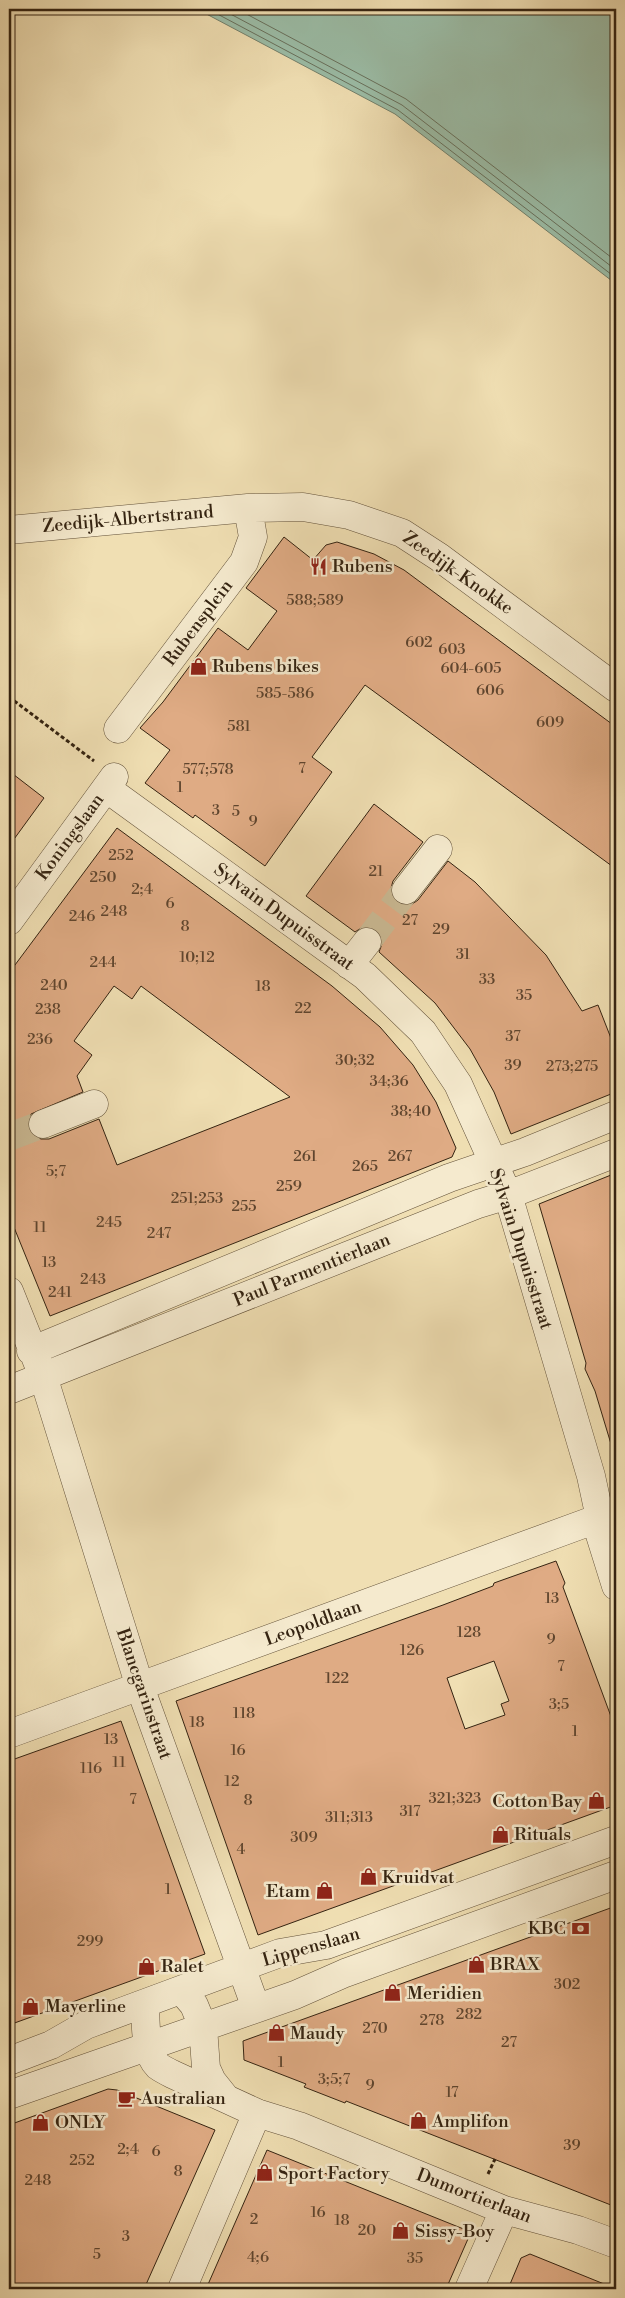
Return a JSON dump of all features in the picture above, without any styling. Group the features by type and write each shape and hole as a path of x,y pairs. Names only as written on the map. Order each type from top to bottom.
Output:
{"street":[{"name":"Zeedijk-Knokke","path":"248,508 303,507 349,515 402,533 616,688"},
{"name":"Zeedijk-Albertstrand","path":"9,530 248,508"},
{"name":"Rubensplein","path":"118,729 244,562 253,538 248,508"},
{"name":"Koningslaan","path":"9,921 110,782"},
{"name":"Sylvain Dupuisstraat","path":"110,782 365,976 423,1032 458,1084 508,1195 604,1516 616,1586"},
{"path":"406,890 438,849"},
{"path":"349,965 367,942"},
{"path":"43,1124 94,1104"},
{"name":"Paul Parmentierlaan","path":"31,1351 493,1161 525,1152 616,1115"},
{"name":"Paul Parmentierlaan","path":"9,1390 478,1204 508,1195 616,1153"},
{"name":"Blancgarinstraat","path":"9,1291 31,1351 43,1376 140,1687 243,1967 256,2008"},
{"name":"Leopoldlaan","path":"9,1734 604,1516"},
{"name":"Lippenslaan","path":"9,2061 51,2045 86,2025 182,1991 280,1953 326,1945 616,1840"},
{"name":"Lippenslaan","path":"9,2095 296,1995 345,1973 616,1875"},
{"name":"Dumortierlaan","path":"182,1991 194,2005 203,2028 206,2068 224,2096"},
{"name":"Dumortierlaan","path":"145,2004 149,2047 159,2066 257,2113 299,2126 504,2210 578,2230 616,2244"},
{"path":"182,2289 257,2113"},
{"path":"469,2289 504,2210"}],"path":[{"path":"9,696 110,782"}],"water":[{"path":"197,9 616,9 616,284 395,114"}],"building":[{"path":"284,537 313,560 326,545 337,542 374,554 404,570 616,727 616,869 365,685 312,757 332,772 265,866 195,815 193,818 145,783 170,750 140,728 163,702 218,628 248,650 277,611 246,588"},
{"path":"9,771 44,798 9,846"},
{"path":"374,804 423,842 393,881 391,895 396,902 411,905 418,900 448,861 475,882 546,955 582,1011 598,1005 616,1051 616,1092 511,1134 494,1092 470,1049 435,1003 379,952 382,944 381,936 377,930 369,927 361,928 355,932 306,896"},
{"path":"117,828 332,986 380,1027 413,1065 436,1102 456,1148 452,1157 50,1316 9,1215 9,973","holes":["114,986 132,999 141,986 290,1097 117,1165 99,1119 49,1139 41,1139 34,1136 29,1130 28,1122 31,1114 83,1092 77,1076 92,1055 74,1041"]},
{"path":"616,1173 616,1443 611,1444 595,1391 585,1369 586,1363 539,1204"},
{"path":"556,1561 565,1583 563,1587 616,1730 616,1805 258,1935 176,1701 443,1605 493,1586 494,1583","holes":["494,1661 509,1701 501,1704 505,1715 465,1729 447,1678"]},
{"path":"121,1721 205,1954 9,2025 9,1761"},
{"path":"616,1906 616,2207 346,2101 345,2103 304,2087 306,2084 244,2060 243,2041"},
{"path":"108,2089 117,2090 215,2130 144,2289 9,2289 9,2125"},
{"path":"267,2150 471,2232 446,2289 206,2289"},
{"path":"530,2254 614,2288 508,2289 521,2258"}],"tunnel":[{"path":"367,942 406,890"},
{"path":"9,1137 43,1124"}],"place":[{"name":"Rubens","path":"318,566"},
{"name":"Rubens bikes","path":"198,666"},
{"name":"Cotton Bay","path":"596,1801"},
{"name":"Rituals","path":"500,1834"},
{"name":"Kruidvat","path":"368,1877"},
{"name":"Etam","path":"324,1891"},
{"name":"KBC","path":"580,1928"},
{"name":"BRAX","path":"476,1964"},
{"name":"Ralet","path":"147,1966"},
{"name":"Meridien","path":"393,1993"},
{"name":"Mayerline","path":"31,2006"},
{"name":"Maudy","path":"276,2033"},
{"name":"Australian","path":"127,2098"},
{"name":"Amplifon","path":"418,2121"},
{"name":"ONLY","path":"41,2122"},
{"name":"Sport Factory","path":"264,2173"},
{"name":"Sissy-Boy","path":"401,2231"}]}
